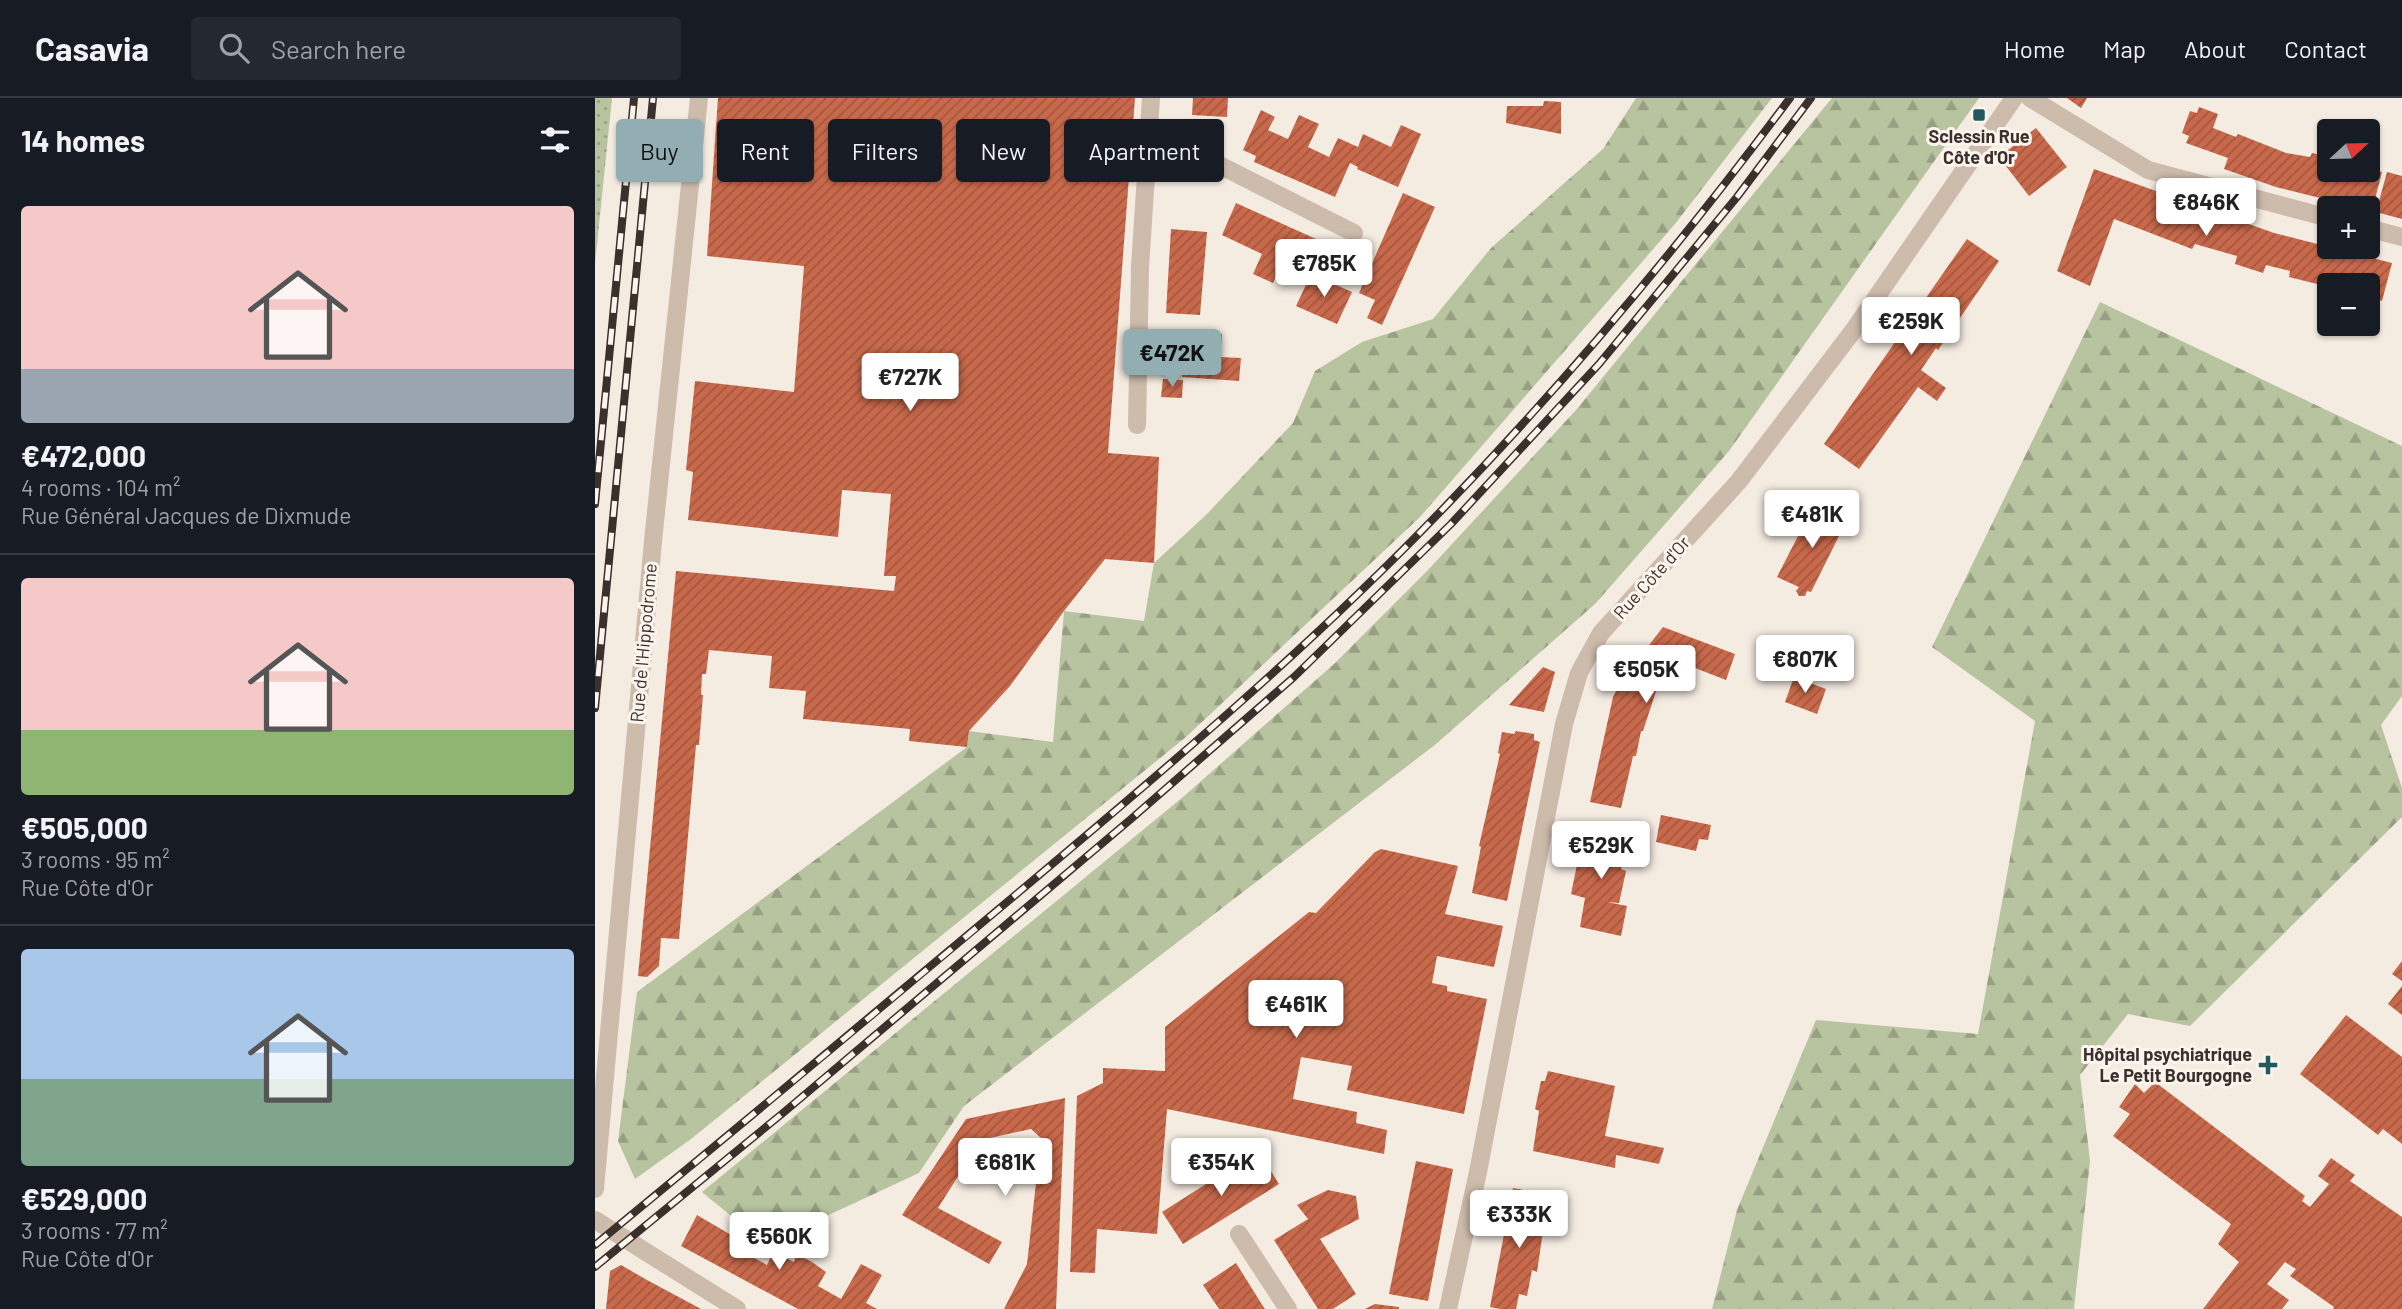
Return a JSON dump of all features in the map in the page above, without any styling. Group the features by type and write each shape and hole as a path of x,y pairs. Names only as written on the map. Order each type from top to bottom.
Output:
{"street":[{"name":"Rue de l'Hippodrome","path":"595,1189 652,555 699,98"},
{"path":"1150,119 1151,98"},
{"name":"Rue Côte d'Or","path":"1448,1309 1478,1172 1564,724 1579,673 1601,633 1739,481 1853,331 2014,98"},
{"path":"2030,98 2148,170 2317,215"},
{"path":"1224,167 1354,233"},
{"path":"1137,425 1140,267 1146,182"},
{"path":"2380,231 2402,237"},
{"path":"595,1220 737,1309"},
{"path":"1239,1234 1288,1309"}],"green space":[{"path":"595,98 612,98 595,264"},
{"path":"1636,98 1772,98 1675,224 1420,517 1186,737 691,1139 635,1179 618,1141 637,992 967,747 969,731 1053,742 1064,611 1144,621 1154,563 1206,515 1293,423 1315,371 1362,342 1433,319 1491,248 1603,149"},
{"path":"1832,98 1979,98 1729,451 1595,604 1436,744 964,1106 919,1173 792,1232 777,1236 752,1236 702,1192 1183,797 1334,664 1428,570 1576,410"},
{"path":"2100,302 2402,446 2402,696 2381,725 2402,788 2402,817 2190,1026 2128,1014 2080,1075 2090,1161 2074,1309 1712,1309 1737,1210 1816,1020 1978,1034 2035,721 1932,647"}],"building":[{"path":"718,98 1135,98 1133,119 1064,119 1064,182 1129,182 1108,453 1159,457 1154,563 1105,559 1010,686 969,731 967,747 909,741 910,729 803,719 806,691 769,688 772,656 709,650 706,674 702,674 699,745 696,745 679,939 661,938 659,966 647,977 638,976 676,571 894,591 896,576 884,576 891,494 842,490 838,537 688,520 693,472 686,470 695,381 794,392 804,266 707,256"},
{"path":"1193,98 1228,98 1227,117 1192,115"},
{"path":"2067,98 2087,98 2081,108"},
{"path":"1544,101 1561,102 1561,134 1506,123 1507,106 1543,106"},
{"path":"2199,107 2218,114 2213,128 2236,137 2238,134 2286,153 2310,157 2312,153 2317,154 2317,182 2379,182 2376,196 2317,197 2276,187 2224,169 2228,158 2186,143 2189,136 2182,133 2190,111 2197,113"},
{"path":"1261,110 1275,117 1268,130 1288,139 1299,115 1319,124 1308,147 1329,157 1338,138 1358,147 1363,134 1391,147 1401,125 1421,134 1398,187 1357,169 1358,167 1350,163 1335,197 1254,162 1256,156 1243,150"},
{"path":"2036,128 2067,167 2029,196 1999,157"},
{"path":"2094,169 2274,233 2317,244 2317,259 2376,259 2392,263 2382,301 2380,273 2317,273 2317,284 2289,277 2290,271 2266,265 2263,273 2235,264 2237,256 2195,244 2192,249 2114,219 2090,286 2057,271"},
{"path":"2387,172 2402,176 2402,219 2380,213 2380,197"},
{"path":"1403,193 1435,207 1382,325 1367,318 1375,300 1359,293"},
{"path":"1236,203 1316,239 1302,271 1282,262 1273,283 1253,274 1262,254 1222,235"},
{"path":"1171,229 1207,232 1200,315 1166,313"},
{"path":"1967,239 1999,261 1938,350 1936,348 1921,370 1946,388 1937,401 1918,387 1859,469 1824,444"},
{"path":"1311,274 1352,292 1337,324 1296,306"},
{"path":"1186,331 1222,334 1220,357 1241,358 1239,381 1182,377"},
{"path":"1163,379 1183,380 1182,398 1161,397"},
{"path":"1814,505 1847,520 1811,592 1807,591 1805,596 1799,596 1796,591 1799,587 1777,577"},
{"path":"1663,627 1735,654 1726,680 1677,661 1672,678 1663,676 1659,682 1641,731 1636,756 1633,756 1621,808 1590,802 1613,697 1630,665 1641,663 1646,649"},
{"path":"1543,667 1555,672 1544,712 1509,705"},
{"path":"1794,677 1826,689 1817,714 1785,702"},
{"path":"1516,731 1534,734 1534,740 1540,742 1507,901 1472,893 1502,732 1514,734"},
{"path":"1661,815 1711,825 1708,840 1699,839 1696,851 1656,842"},
{"path":"1585,826 1621,833 1618,855 1623,856 1621,869 1626,871 1619,903 1607,902 1627,906 1621,936 1580,927 1585,898 1571,894"},
{"path":"1381,849 1458,866 1445,914 1503,926 1494,967 1437,956 1432,983 1447,986 1447,991 1487,999 1464,1114 1347,1090 1352,1066 1301,1057 1293,1099 1357,1112 1356,1123 1387,1130 1384,1154 1167,1109 1157,1234 1097,1229 1095,1273 1070,1272 1077,1096 1103,1083 1103,1068 1165,1071 1165,1027 1309,912 1316,913"},
{"path":"2402,961 2402,981 2392,974"},
{"path":"2402,986 2402,1015 2388,1004"},
{"path":"2346,1015 2402,1057 2402,1144 2383,1129 2378,1135 2300,1074"},
{"path":"1548,1071 1615,1086 1605,1136 1664,1148 1659,1164 1616,1155 1615,1168 1533,1151 1539,1111 1535,1109 1541,1081 1545,1081"},
{"path":"2155,1082 2305,1196 2302,1201 2310,1207 2329,1184 2318,1176 2331,1158 2355,1175 2350,1181 2402,1217 2402,1309 2333,1309 2334,1307 2290,1276 2296,1269 2285,1262 2267,1284 2289,1300 2282,1309 2203,1309 2239,1262 2218,1244 2231,1224 2113,1136 2130,1114 2119,1107 2135,1084 2144,1093"},
{"path":"1065,1098 1056,1309 1004,1309 1027,1264 1041,1138 1031,1129 981,1140 938,1208 1002,1242 989,1264 902,1215 966,1119"},
{"path":"1258,1151 1279,1184 1183,1244 1162,1212"},
{"path":"1416,1161 1453,1169 1428,1301 1389,1294"},
{"path":"1513,1188 1543,1194 1537,1222 1544,1224 1537,1272 1532,1270 1527,1296 1519,1294 1516,1309 1500,1309 1490,1307"},
{"path":"1328,1190 1356,1196 1359,1219 1320,1239 1356,1294 1333,1309 1318,1309 1274,1240 1308,1219 1297,1205"},
{"path":"697,1215 738,1239 734,1247 767,1265 773,1252 794,1262 796,1254 812,1262 826,1272 818,1286 841,1299 861,1264 882,1275 866,1303 877,1309 798,1309 681,1246"},
{"path":"1236,1263 1265,1309 1219,1309 1203,1285"},
{"path":"621,1265 701,1309 606,1309 610,1271"},
{"path":"1375,1304 1399,1307 1399,1309 1365,1309"}],"railway":[{"path":"595,504 634,98"},
{"path":"595,708 653,98"},
{"path":"595,1245 1127,801 1339,612 1487,463 1578,362 1707,206 1790,98"},
{"path":"595,1267 783,1113 1131,819 1294,677 1451,524 1599,364 1737,197 1811,98"}],"place":[{"name":"Sclessin Rue Côte d'Or","path":"1979,115"},
{"name":"Hôpital psychiatrique Le Petit Bourgogne","path":"2268,1065"}]}
